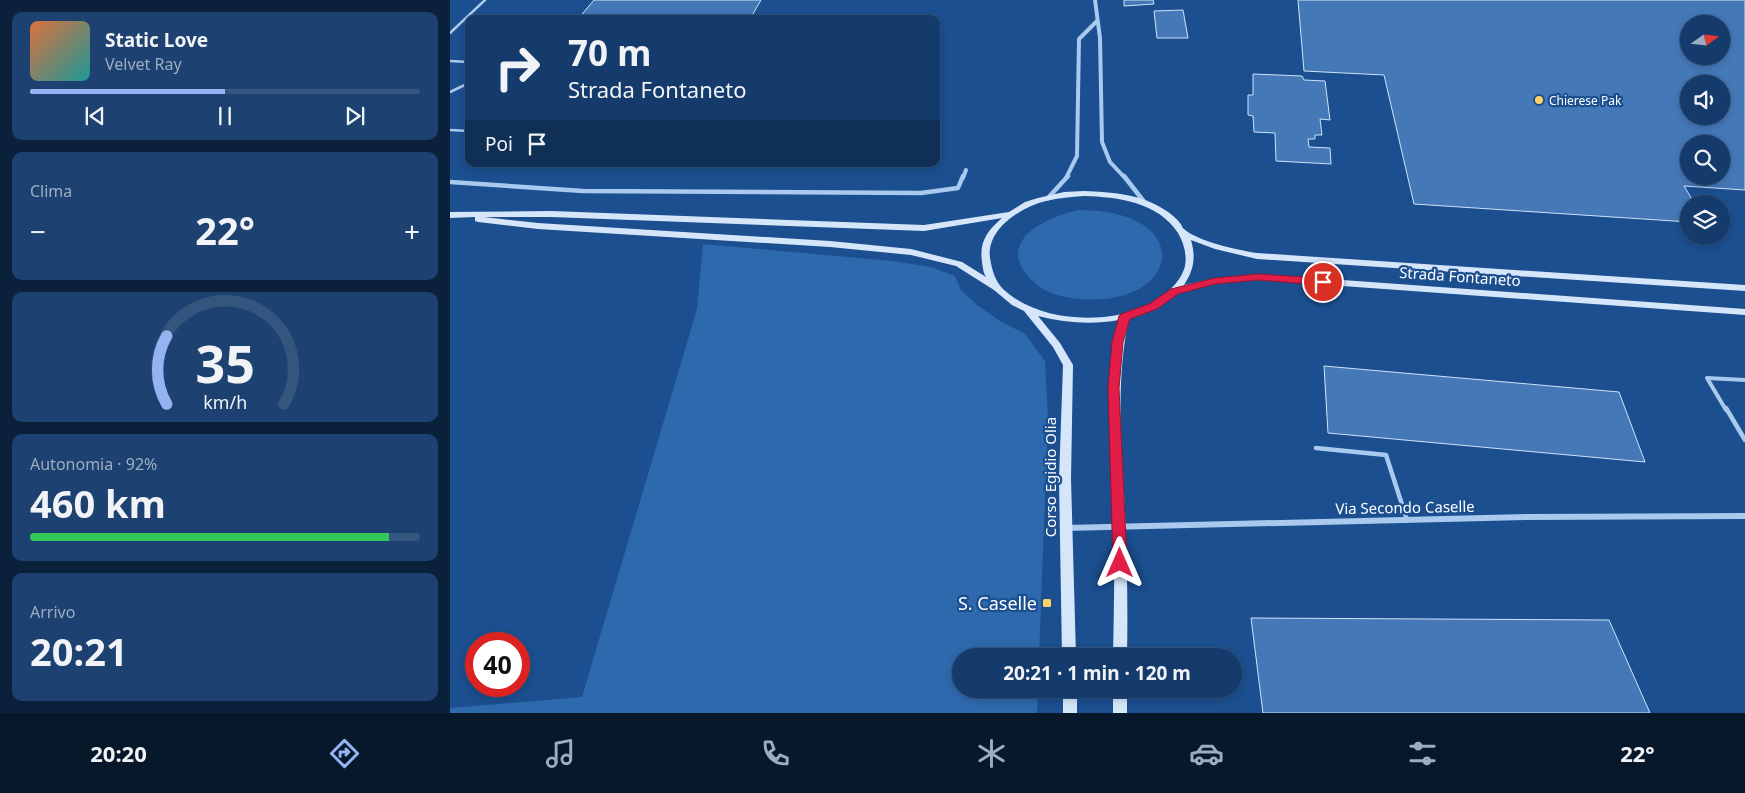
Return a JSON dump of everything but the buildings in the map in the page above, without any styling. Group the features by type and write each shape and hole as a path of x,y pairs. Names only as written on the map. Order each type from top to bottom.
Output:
{"street":[{"path":"1096,0 1102,142 1110,162 1131,184 1145,203"},
{"path":"1048,198 1068,176 1077,156 1078,39 1098,21"},
{"path":"450,182 583,191 921,193 958,188 966,170"},
{"name":"Strada Fontaneto","path":"1175,291 1187,272 1190,251 1183,232 1173,221 1145,203 1122,196 1072,193 1028,205 1010,214 993,230 984,249 985,269 996,288 1010,300 1028,310 1058,319 1092,321 1125,316 1153,306 1175,291 1215,281 1258,277 1745,312"},
{"path":"450,215 551,214 924,228 1010,214"},
{"path":"450,215 538,226 810,242 911,252 959,264 996,288"},
{"path":"1183,232 1196,240 1224,250 1257,256 1745,288"},
{"name":"Corso Egidio Olia","path":"1028,310 1057,344 1068,365 1065,528 1069,648"},
{"path":"1120,648 1120,526 1114,388 1118,342 1125,316"},
{"name":"Via Secondo Caselle","path":"1065,528 1527,517 1745,516"},
{"path":"1070,698 1070,713"},
{"path":"1120,698 1120,713"}],"lane":[{"path":"469,15 485,0"},
{"path":"450,33 465,19"},
{"path":"450,61 465,62"},
{"path":"450,92 465,85"},
{"path":"450,130 465,131"},
{"path":"1745,380 1707,378 1745,440"},
{"path":"1316,448 1386,455 1406,520"}],"shaded area":[{"path":"1079,210 1117,214 1144,225 1158,241 1162,258 1155,275 1139,289 1114,298 1070,298 1054,294 1040,287 1025,273 1019,260 1019,248 1025,237 1035,228 1048,220"},
{"path":"703,244 892,261 931,267 955,276 961,290 977,305 1000,321 1025,334 1045,361 1048,420 1039,648 952,648 952,698 1038,698 1037,713 450,713 450,708 582,697 697,309"}],"place":[{"name":"Chierese Pak","path":"1539,100"},
{"name":"S. Caselle","path":"1047,603"}],"route":[{"path":"1120,563 1114,388 1118,342 1125,316 1153,306 1175,291 1215,281 1258,277 1323,282"}]}
